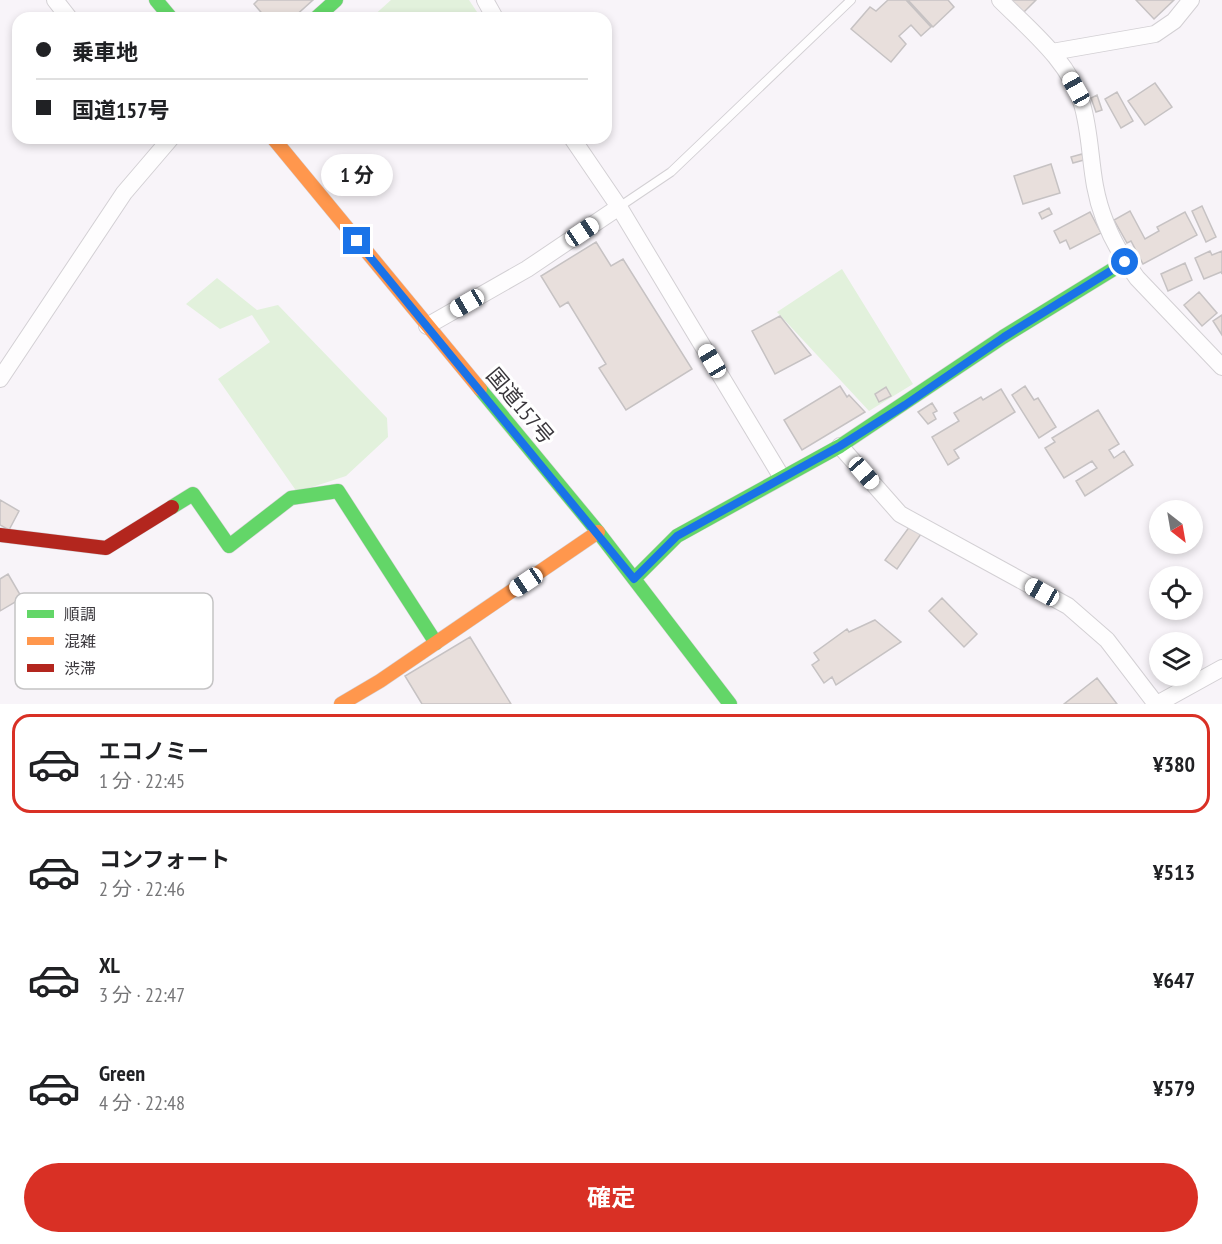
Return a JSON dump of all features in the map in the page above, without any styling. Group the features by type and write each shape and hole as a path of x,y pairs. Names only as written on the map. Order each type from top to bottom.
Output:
{"main road":[{"path":"156,0 166,12"},
{"path":"323,12 336,0"},
{"name":"国道157号","path":"278,144 598,532 730,704"},
{"path":"634,579 677,536 781,476 840,446 905,405 1004,337 1125,262"},
{"path":"0,535 40,538 106,548 193,494 229,546 291,498 338,491 421,615 436,643"},
{"path":"341,704 436,643 598,532"}],"street":[{"path":"55,0 64,12"},
{"path":"1000,0 1065,68 1082,104 1100,209 1125,262 1137,279 1222,367"},
{"path":"1052,52 1155,34 1174,21 1191,0"},
{"path":"0,379 124,193 166,144"},
{"path":"576,144 619,207 781,476"},
{"path":"427,326 527,269 619,207"},
{"path":"840,446 900,514 1068,606 1107,640 1157,704 1222,668"}],"lane":[{"path":"619,207 671,172 851,0"}],"green space":[{"path":"391,0 469,0 477,12 378,12"},
{"path":"842,269 913,384 869,411 777,312"},
{"path":"217,278 257,310 278,305 387,418 388,437 346,476 297,492 218,379 270,342 252,315 220,329 186,304"}],"building":[{"path":"258,0 313,0 300,12 261,12 254,4"},
{"path":"888,0 906,0 931,27 921,36 911,25 899,36 906,44 891,62 851,29 870,7 876,11"},
{"path":"908,0 948,0 954,7 933,27"},
{"path":"1011,0 1036,0 1023,13"},
{"path":"1136,0 1174,0 1154,19"},
{"path":"1155,83 1172,107 1145,125 1128,101"},
{"path":"1117,92 1133,121 1121,128 1105,99"},
{"path":"1097,95 1102,110 1096,112 1091,98"},
{"path":"1082,154 1084,160 1073,163 1071,157"},
{"path":"1051,164 1060,193 1023,204 1014,176"},
{"path":"1202,206 1216,237 1206,242 1192,211"},
{"path":"1049,208 1052,214 1042,219 1039,213"},
{"path":"1130,211 1145,239 1159,231 1157,227 1185,212 1197,235 1143,264 1131,241 1127,243 1114,220"},
{"path":"1090,212 1101,233 1070,249 1066,240 1060,243 1054,231"},
{"path":"596,242 611,266 623,259 692,369 626,410 599,368 606,364 568,302 560,307 541,276"},
{"path":"1210,251 1212,255 1222,251 1222,274 1221,272 1204,279 1195,258"},
{"path":"1185,263 1192,280 1168,291 1161,274"},
{"path":"1199,292 1217,313 1202,326 1184,305"},
{"path":"1222,315 1222,335 1213,321"},
{"path":"780,316 811,355 775,374 752,331"},
{"path":"840,386 847,397 849,395 865,412 802,450 784,420"},
{"path":"1025,386 1034,400 1038,398 1056,427 1039,438 1012,395"},
{"path":"886,387 891,396 879,402 875,394"},
{"path":"1001,389 1015,412 954,450 959,458 948,465 932,437 959,421 954,413 981,397 983,400"},
{"path":"932,403 937,411 933,413 936,419 928,424 918,412"},
{"path":"1098,410 1119,444 1109,450 1114,458 1124,451 1133,465 1085,496 1076,481 1097,468 1092,461 1064,478 1045,448 1055,442 1052,438"},
{"path":"0,500 19,511 9,530 0,525"},
{"path":"910,526 921,534 897,569 885,560"},
{"path":"8,574 19,593 15,593 15,602 0,611 0,579"},
{"path":"942,598 977,634 964,647 929,611"},
{"path":"875,620 901,642 836,685 832,677 824,683 812,665 819,660 814,653 847,629 849,632"},
{"path":"470,637 511,704 422,704 405,676"},
{"path":"1097,678 1117,704 1064,704"}],"traffic: fast":[{"path":"156,0 166,12"},
{"path":"323,12 336,0"},
{"path":"634,579 677,536 840,446 1003,337 1125,262"},
{"path":"480,389 598,532 730,704"},
{"path":"172,507 193,494 229,546 291,498 338,491 436,643"}],"traffic: slow":[{"path":"278,144 480,389"},
{"path":"341,704 380,681 598,532"}],"traffic: jam":[{"path":"0,535 106,548 172,507"}],"route":[{"path":"357,241 598,532 634,579 677,536 781,476 840,446 905,405 1004,337 1125,262"}]}
